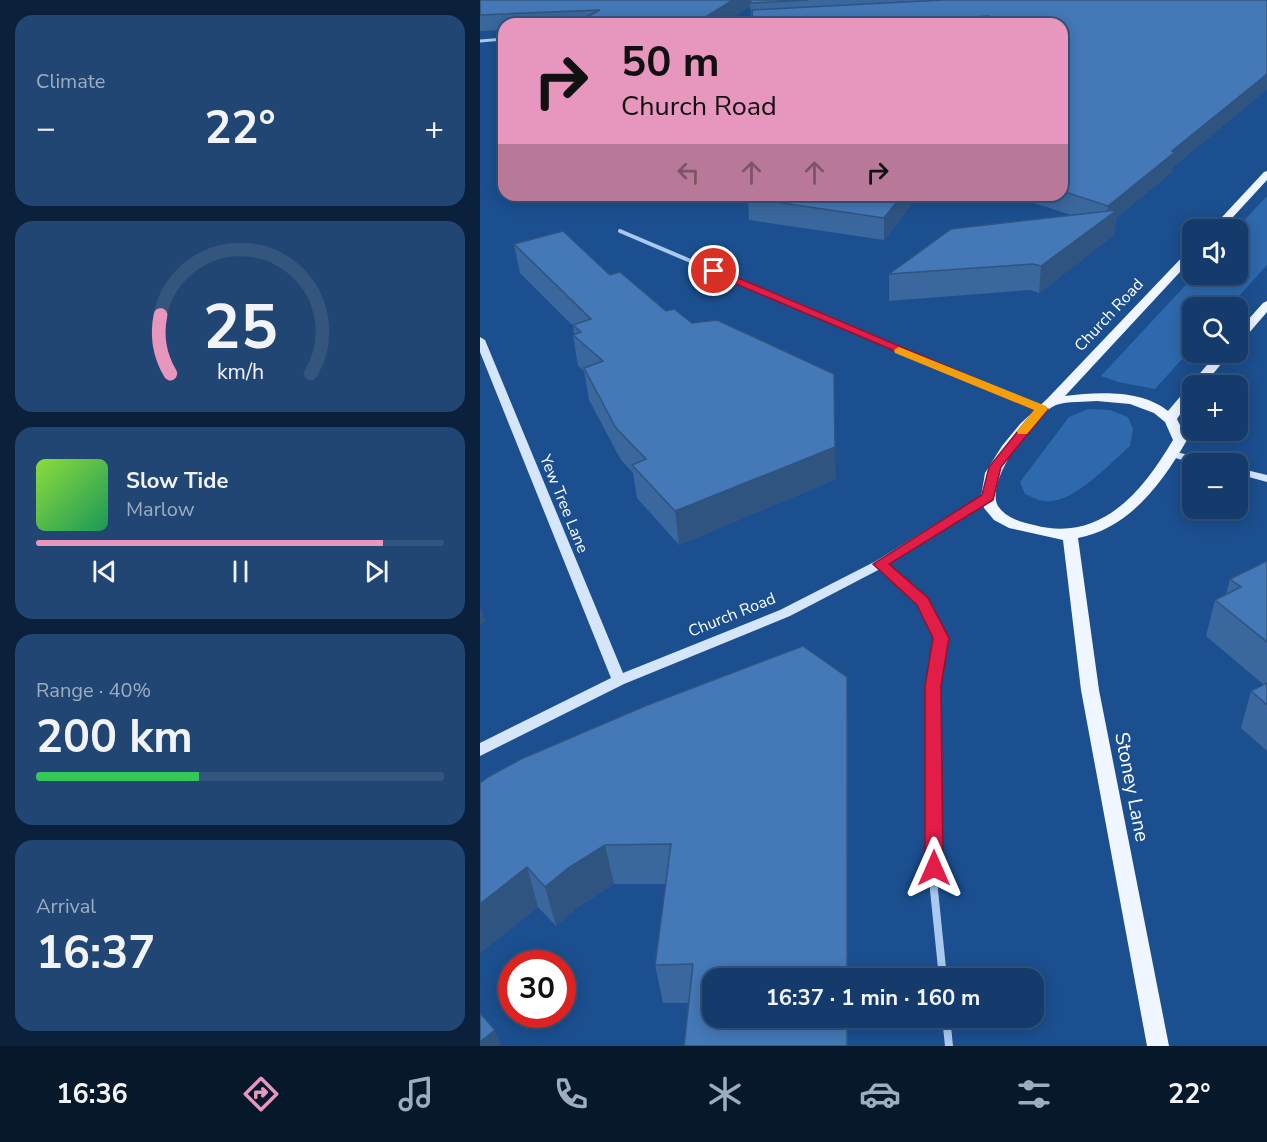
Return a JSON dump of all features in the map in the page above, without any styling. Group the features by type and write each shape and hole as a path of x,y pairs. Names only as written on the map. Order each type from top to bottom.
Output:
{"main road":[{"path":"1225,219 1267,174"},
{"name":"Church Road","path":"988,497 995,467 1047,406 1182,264"},
{"path":"1248,327 1267,305"},
{"path":"1205,375 1216,363"},
{"path":"988,497 994,511 1014,525 1070,535 1094,529 1143,495 1173,454 1180,440 1170,419 1137,402 1110,397 1080,397 1047,406"},
{"path":"1170,419 1182,403"},
{"name":"Stoney Lane","path":"1070,535 1090,690 1158,1046"}],"street":[{"path":"480,41 498,40"},
{"path":"620,231 1047,406"},
{"name":"Yew Tree Lane","path":"480,340 619,680"},
{"path":"1173,454 1182,456"},
{"path":"1248,474 1267,479"},
{"name":"Church Road","path":"480,750 619,680 785,613 880,564 988,497"},
{"path":"880,564 923,602 941,638 933,686 933,712 934,890 942,968"},
{"path":"947,1028 949,1046"}],"shaded area":[{"path":"1267,196 1267,265 1238,297 1182,297 1182,359 1155,389 1118,382 1101,376 1186,285 1248,285 1248,219 1245,219"},
{"path":"1088,409 1110,410 1128,417 1133,429 1130,446 1090,482 1066,497 1054,501 1043,501 1025,494 1020,482 1069,417"}],"building":[{"path":"480,0 733,0 704,18 585,18 600,10 480,15"},
{"path":"750,0 808,0 751,3"},
{"path":"943,0 1267,0 1267,74 1108,206 1068,193 1068,18 991,18 989,16 753,18 752,10"},
{"path":"768,201 897,201 884,218"},
{"path":"1117,210 1041,266 1033,264 889,274 951,229"},
{"path":"563,231 610,275 620,272 666,311 674,309 692,323 717,320 834,374 835,447 675,511 632,465 646,459 616,428 584,368 603,361 573,335 581,332 573,325 591,319 514,244"},
{"path":"1267,561 1267,642 1215,600 1241,587 1230,579"},
{"path":"803,646 847,677 847,968 702,968 702,1028 847,1028 847,1046 684,1046 693,964 655,965 671,844 605,845 568,868 545,887 527,867 480,904 480,783 521,759 645,706"},
{"path":"1267,683 1267,705 1251,691"},
{"path":"480,1013 495,1030 480,1042"}],"slow traffic":[{"path":"899,350 1042,409 1023,431"}],"route":[{"path":"714,271 1042,409 995,467 988,497 880,564 923,602 941,638 933,686 934,868"}]}
